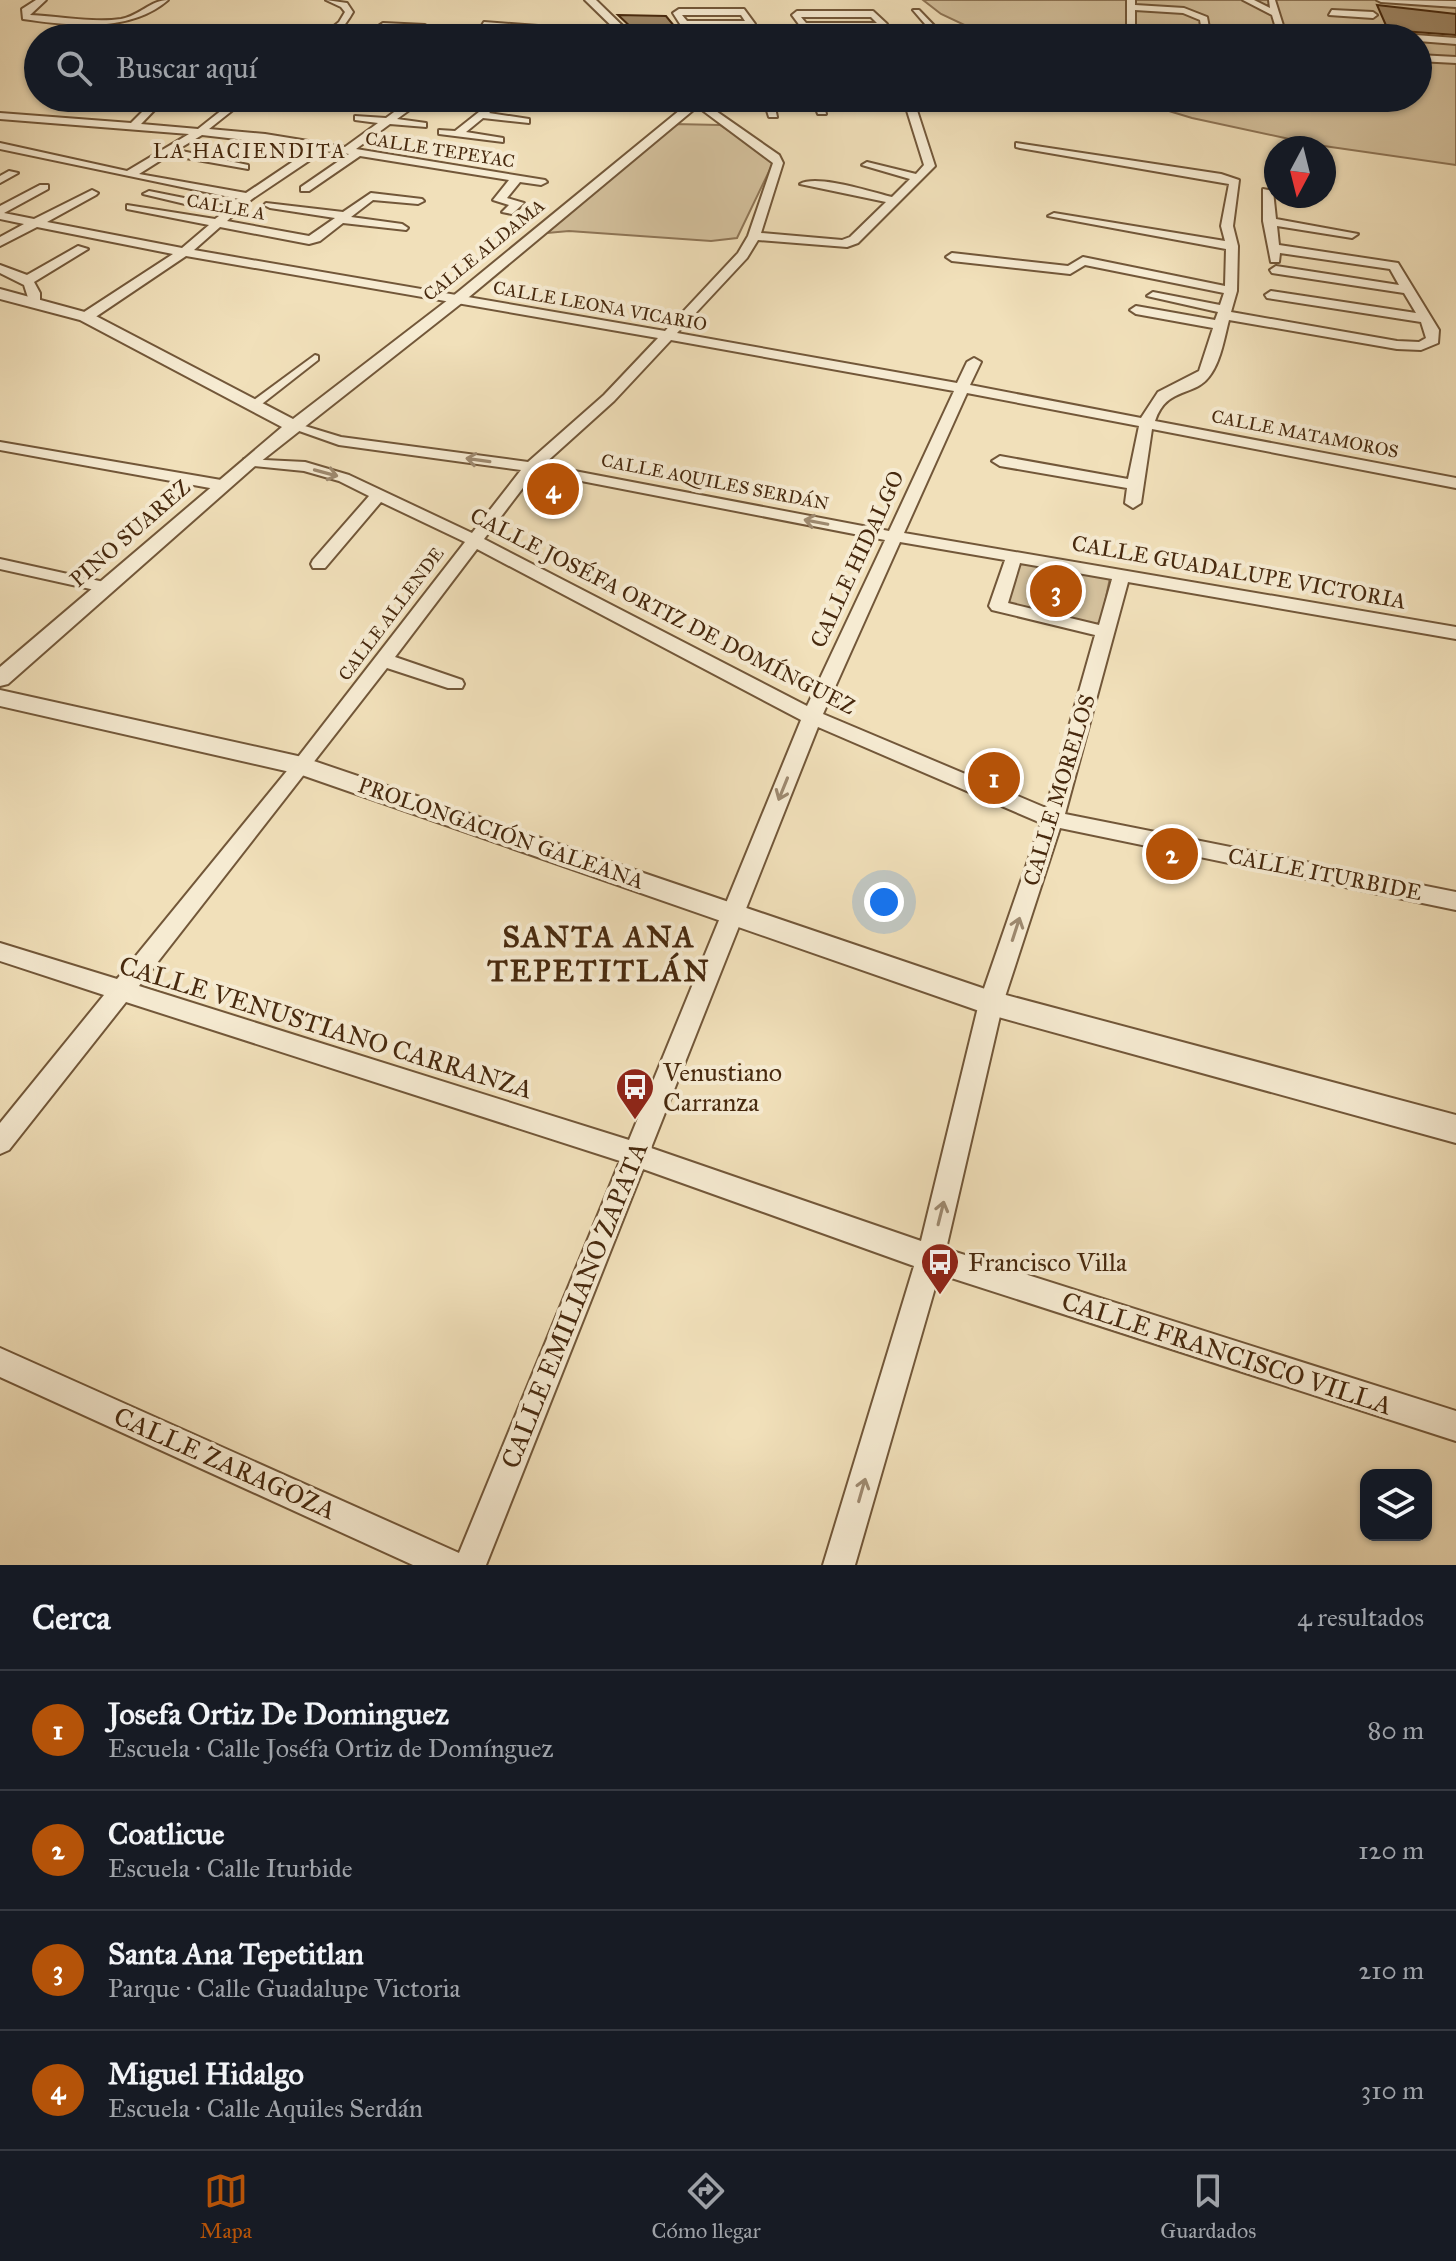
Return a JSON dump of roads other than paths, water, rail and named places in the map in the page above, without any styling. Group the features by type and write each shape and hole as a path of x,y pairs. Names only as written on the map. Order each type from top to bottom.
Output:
{"street":[{"path":"42,0 25,11 26,17 118,22 138,17 164,0"},
{"path":"330,0 348,8 342,24"},
{"path":"590,0 615,24"},
{"path":"1247,0 1276,14"},
{"path":"1381,0 1456,1"},
{"path":"1272,2 1279,24"},
{"path":"1131,24 1131,3 1189,12 1204,18 1205,24"},
{"path":"679,12 744,12 751,24 689,24 679,12"},
{"path":"916,12 928,24"},
{"path":"1332,13 1373,15"},
{"path":"801,24 797,14 869,14 877,16 883,24"},
{"path":"1352,14 1356,24"},
{"path":"1432,39 1456,41"},
{"path":"1432,59 1456,60"},
{"path":"135,125 148,112"},
{"path":"129,175 169,152 225,112"},
{"path":"365,112 359,118 422,125"},
{"path":"305,189 402,112"},
{"path":"457,134 485,112"},
{"name":"CALLE ALDAMA","path":"295,427 458,299 683,112"},
{"name":"CALLE ALLENDE","path":"0,1142 302,766 531,467 609,398 743,255 754,236 777,161 713,112"},
{"path":"754,236 848,243 930,166 913,112"},
{"path":"481,115 525,121"},
{"name":"CALLE TEPEYAC","path":"0,116 265,137 541,182"},
{"path":"443,132 499,140"},
{"path":"1020,145 1233,180 1227,226 1232,246 1231,291 1223,317 1205,374 1161,397 1147,423 1133,503"},
{"path":"0,146 129,175 248,197"},
{"path":"86,317 184,252 248,197 322,147"},
{"path":"169,152 244,167"},
{"path":"867,165 920,178"},
{"path":"0,180 13,173"},
{"path":"508,212 518,203 499,200 517,178"},
{"path":"805,186 837,187 894,201"},
{"path":"0,213 44,187"},
{"path":"0,242 92,193"},
{"path":"149,194 232,211"},
{"path":"270,205 343,217 399,220 418,201 375,195 343,217"},
{"name":"CALLE A","path":"131,207 216,225 314,239 343,217"},
{"path":"1263,323 1276,270 1268,208"},
{"name":"CALLE LEONA VICARIO","path":"0,213 184,252 1147,423"},
{"path":"1054,216 1232,246"},
{"path":"1269,221 1352,234"},
{"path":"1136,310 1223,317 1410,347 1433,340 1426,319 1397,270 1390,265 1274,248"},
{"path":"28,280 82,249"},
{"path":"952,257 1070,270 1083,261 1231,291"},
{"path":"0,269 28,280 34,287 35,301"},
{"path":"1276,270 1409,290"},
{"path":"0,294 86,317 295,427"},
{"path":"1271,295 1426,319"},
{"path":"1153,296 1223,317"},
{"path":"254,405 315,358"},
{"name":"CALLE HIDALGO","path":"732,912 812,717 974,362"},
{"name":"CALLE MATAMOROS","path":"1147,423 1456,483"},
{"name":"PINO SUAREZ","path":"0,679 221,485 295,427"},
{"name":"CALLE AQUILES SERDÁN","path":"295,427 339,441 531,467 892,536"},
{"path":"0,446 221,485"},
{"path":"1000,461 1135,485"},
{"name":"CALLE JOSÉFA ORTIZ DE DOMÍNGUEZ","path":"249,462 305,467 344,478 473,540 812,717 1053,819"},
{"path":"319,564 379,495"},
{"name":"CALLE GUADALUPE VICTORIA","path":"892,536 1456,633"},
{"path":"1014,557 998,606 1105,632"},
{"path":"0,564 104,587"},
{"name":"CALLE MORELOS","path":"839,1565 930,1258 991,1003 1053,819 1121,576"},
{"path":"381,659 455,684"},
{"name":"PROLONGACIÓN GALEANA","path":"0,698 302,766 991,1003 1456,1129"},
{"name":"CALLE ITURBIDE","path":"1053,819 1456,901"},
{"name":"CALLE EMILIANO ZAPATA","path":"470,1565 732,912"},
{"name":"CALLE VENUSTIANO CARRANZA","path":"0,952 635,1154"},
{"name":"CALLE FRANCISCO VILLA","path":"635,1154 930,1258 1456,1426"},
{"name":"CALLE ZARAGOZA","path":"0,1362 449,1565"}],"place":[{"name":"Miguel Hidalgo","path":"553,489"},
{"name":"Santa Ana Tepetitlan","path":"1056,591"},
{"name":"Josefa Ortiz De Dominguez","path":"994,778"},
{"name":"Coatlicue","path":"1172,854"},
{"name":"Venustiano Carranza","path":"635,1121"},
{"name":"Francisco Villa","path":"940,1296"}],"district":[{"name":"LA HACIENDITA","path":"250,151"},
{"name":"SANTA ANA TEPETITLÁN","path":"599,954"}]}
